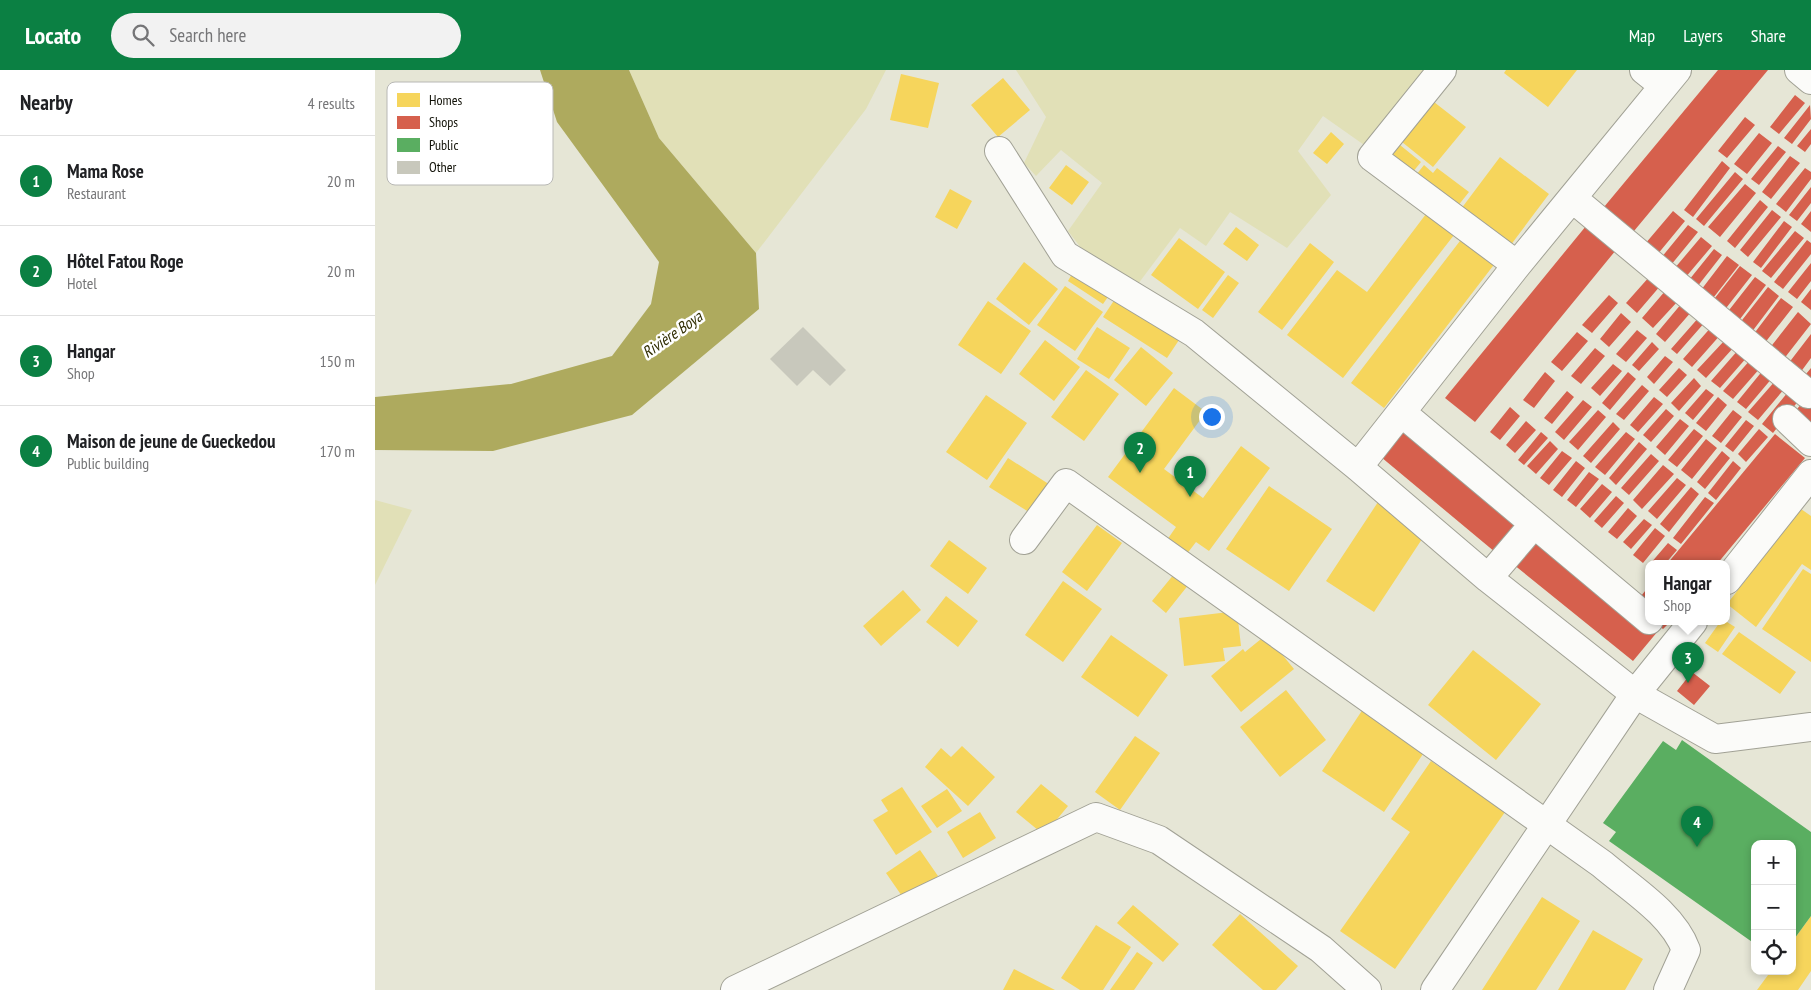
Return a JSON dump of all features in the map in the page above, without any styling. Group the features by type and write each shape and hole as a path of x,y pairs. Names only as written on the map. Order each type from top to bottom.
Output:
{"street":[{"path":"1442,70 1371,157 1517,265"},
{"path":"1799,70 1811,80"},
{"path":"1358,467 1572,198 1661,75"},
{"path":"999,152 1065,255 1194,333 1358,467 1488,578 1635,694 1715,738 1811,727"},
{"path":"1572,198 1808,394"},
{"path":"1402,413 1645,617"},
{"path":"1787,419 1811,442"},
{"path":"1730,576 1809,482"},
{"path":"1024,540 1066,483 1602,864 1659,912 1681,937 1686,950 1667,990"},
{"path":"1488,578 1534,524"},
{"path":"1655,625 1676,643"},
{"path":"1435,990 1635,694 1691,625"},
{"path":"735,990 1096,817 1159,840 1321,949 1367,990"}],"green space":[{"path":"629,70 886,70 866,109 756,253 659,138"},
{"path":"1016,70 1432,70 1367,147 1323,116 1298,151 1331,195 1287,248 1230,212 1206,246 1180,228 1135,288 1081,248 1068,231 1102,183 1061,150 1036,176 1024,163 1046,117"},
{"path":"375,500 412,510 375,585"}],"water":[{"name":"Rivière Boya","path":"540,70 629,70 659,138 756,253 759,309 632,415 493,451 375,450 375,397 511,384 612,356 651,304 659,262 557,122 553,110 553,82 544,82"}],"building: Homes":[{"path":"1506,70 1577,70 1548,107 1504,73"},
{"path":"901,74 939,83 928,128 890,120"},
{"path":"1003,78 1030,110 998,137 971,105"},
{"path":"1434,102 1466,127 1433,167 1402,142"},
{"path":"1331,132 1344,144 1327,164 1313,153"},
{"path":"1395,141 1421,162 1412,173 1386,152"},
{"path":"1500,157 1549,194 1510,246 1461,209"},
{"path":"1066,165 1089,182 1072,205 1049,188"},
{"path":"1424,165 1433,173 1437,168 1469,192 1457,207 1416,175"},
{"path":"950,189 972,201 957,229 935,217"},
{"path":"1426,214 1454,235 1343,378 1287,335 1337,270 1367,292"},
{"path":"1236,227 1259,245 1247,261 1223,244"},
{"path":"1463,237 1496,262 1384,408 1351,383"},
{"path":"1179,238 1225,272 1198,309 1151,275"},
{"path":"1310,243 1334,262 1282,330 1258,312"},
{"path":"1024,262 1058,289 1029,325 996,299"},
{"path":"1076,267 1112,291 1103,304 1068,281"},
{"path":"1228,275 1239,283 1213,318 1202,310"},
{"path":"1065,286 1103,312 1075,351 1037,325"},
{"path":"1117,296 1181,337 1167,358 1103,317"},
{"path":"988,301 1031,331 1001,374 958,345"},
{"path":"1097,327 1130,348 1109,379 1077,359"},
{"path":"1045,340 1080,367 1054,401 1019,374"},
{"path":"1141,347 1173,373 1146,406 1114,380"},
{"path":"1086,370 1119,394 1084,441 1051,417"},
{"path":"1174,388 1206,412 1164,469 1203,498 1241,446 1270,468 1209,551 1196,542 1186,555 1167,540 1176,527 1108,477"},
{"path":"986,395 1027,423 987,480 946,452"},
{"path":"1008,458 1058,490 1040,519 989,487"},
{"path":"1269,486 1332,529 1289,591 1226,549"},
{"path":"1378,502 1426,533 1374,612 1326,581"},
{"path":"1801,509 1811,516 1811,570 1802,564 1756,627 1730,606 1730,600"},
{"path":"1097,525 1122,543 1087,591 1062,572"},
{"path":"949,540 987,568 968,594 930,566"},
{"path":"1179,568 1193,579 1166,613 1152,601"},
{"path":"1803,569 1811,574 1811,662 1762,629"},
{"path":"1063,581 1102,609 1063,662 1025,635"},
{"path":"903,590 921,610 881,646 863,626"},
{"path":"946,596 978,621 958,647 926,622"},
{"path":"1237,611 1241,646 1223,648 1225,661 1184,666 1179,618"},
{"path":"1730,624 1735,627 1718,652 1705,643 1718,625"},
{"path":"1739,632 1796,672 1780,694 1722,654"},
{"path":"1111,635 1168,675 1138,717 1081,677"},
{"path":"1266,635 1294,669 1241,712 1211,676 1243,649 1245,652"},
{"path":"1473,650 1541,704 1496,760 1428,705"},
{"path":"1286,690 1326,740 1280,777 1240,727"},
{"path":"1365,706 1427,748 1384,812 1322,771"},
{"path":"1135,736 1160,753 1120,810 1095,792"},
{"path":"962,746 995,777 968,806 925,767 941,748 951,757"},
{"path":"1431,761 1505,812 1395,969 1340,931 1410,832 1391,819"},
{"path":"1041,784 1068,806 1044,835 1016,812"},
{"path":"902,787 932,832 896,855 873,820 888,811 881,800"},
{"path":"947,789 962,811 937,828 921,806"},
{"path":"980,812 996,838 963,858 947,832"},
{"path":"920,850 938,876 904,899 886,873"},
{"path":"1542,897 1580,921 1536,990 1482,990"},
{"path":"1796,897 1809,905 1796,913"},
{"path":"1133,905 1179,944 1163,962 1117,923"},
{"path":"1240,914 1298,966 1276,990 1263,990 1212,945"},
{"path":"1811,916 1811,971 1798,990 1757,990 1768,975 1796,975 1796,937"},
{"path":"1096,925 1131,947 1103,990 1080,990 1061,978"},
{"path":"1593,930 1643,959 1625,990 1558,990"},
{"path":"1137,952 1153,963 1134,990 1110,990"},
{"path":"1014,969 1055,990 1003,990"}],"building: Shops":[{"path":"1718,70 1768,70 1634,231 1604,207"},
{"path":"1795,95 1805,103 1779,134 1770,127"},
{"path":"1810,105 1811,119 1792,144 1784,138"},
{"path":"1745,117 1755,125 1727,158 1718,151"},
{"path":"1811,129 1811,144 1805,152 1797,146"},
{"path":"1759,133 1772,143 1747,174 1734,164"},
{"path":"1778,146 1786,152 1759,185 1751,179"},
{"path":"1790,156 1800,163 1771,199 1762,192"},
{"path":"1722,161 1730,168 1693,217 1684,210"},
{"path":"1805,168 1811,172 1811,179 1786,212 1776,204"},
{"path":"1735,172 1743,179 1704,226 1696,219"},
{"path":"1745,184 1756,193 1720,237 1708,227"},
{"path":"1811,187 1811,203 1797,221 1789,215"},
{"path":"1760,200 1768,207 1735,248 1727,241"},
{"path":"1772,210 1781,217 1748,257 1740,250"},
{"path":"1673,211 1685,221 1657,255 1645,244"},
{"path":"1811,211 1811,232 1801,224"},
{"path":"1784,221 1792,227 1761,268 1753,262"},
{"path":"1688,225 1698,232 1671,265 1661,258"},
{"path":"1586,226 1616,250 1475,422 1445,398"},
{"path":"1795,231 1804,238 1771,278 1762,271"},
{"path":"1701,237 1712,246 1685,278 1674,269"},
{"path":"1807,240 1811,243 1811,254 1783,289 1774,282"},
{"path":"1714,249 1722,255 1697,287 1689,280"},
{"path":"1727,256 1739,265 1710,302 1698,294"},
{"path":"1811,263 1811,281 1797,299 1788,292"},
{"path":"1740,266 1752,275 1723,312 1711,303"},
{"path":"1650,276 1661,285 1637,313 1626,303"},
{"path":"1755,277 1766,285 1737,323 1726,314"},
{"path":"1768,287 1779,296 1751,333 1739,324"},
{"path":"1811,289 1811,310 1801,302"},
{"path":"1666,290 1678,301 1653,328 1642,318"},
{"path":"1609,295 1618,303 1592,333 1582,325"},
{"path":"1781,298 1793,307 1764,344 1753,335"},
{"path":"1682,303 1692,311 1665,342 1656,334"},
{"path":"1798,312 1811,324 1783,360 1769,349"},
{"path":"1621,313 1631,322 1609,347 1600,339"},
{"path":"1700,316 1706,321 1677,354 1671,349"},
{"path":"1713,325 1722,333 1692,367 1683,359"},
{"path":"1637,330 1647,338 1626,362 1616,354"},
{"path":"1577,332 1588,341 1562,371 1551,362"},
{"path":"1811,334 1811,358 1800,373 1788,364"},
{"path":"1725,340 1734,347 1706,378 1697,370"},
{"path":"1652,342 1659,349 1639,371 1632,365"},
{"path":"1595,348 1605,356 1581,384 1571,376"},
{"path":"1739,349 1748,356 1720,388 1711,381"},
{"path":"1665,356 1673,362 1654,384 1647,377"},
{"path":"1751,359 1761,367 1733,399 1723,391"},
{"path":"1613,364 1622,371 1600,396 1591,388"},
{"path":"1679,368 1687,375 1667,397 1659,390"},
{"path":"1811,368 1811,378 1806,374"},
{"path":"1764,369 1773,377 1746,409 1737,402"},
{"path":"1545,372 1555,381 1534,408 1523,400"},
{"path":"1628,372 1636,379 1610,410 1602,403"},
{"path":"1694,378 1701,386 1679,411 1671,403"},
{"path":"1776,380 1785,388 1758,420 1748,412"},
{"path":"1642,385 1649,391 1624,420 1616,414"},
{"path":"1706,389 1714,395 1693,420 1685,413"},
{"path":"1567,391 1574,397 1552,424 1544,418"},
{"path":"1788,392 1799,400 1773,433 1762,424"},
{"path":"1811,392 1811,428 1793,414"},
{"path":"1654,397 1663,404 1638,432 1630,425"},
{"path":"1718,397 1727,405 1706,431 1696,423"},
{"path":"1583,400 1592,407 1564,440 1555,432"},
{"path":"1510,407 1520,416 1500,440 1490,432"},
{"path":"1666,409 1674,416 1651,442 1643,435"},
{"path":"1598,410 1606,417 1578,450 1569,442"},
{"path":"1733,410 1742,417 1721,443 1712,436"},
{"path":"1680,419 1689,426 1665,455 1656,447"},
{"path":"1746,420 1754,426 1733,452 1725,446"},
{"path":"1526,421 1536,430 1515,453 1506,445"},
{"path":"1613,422 1620,429 1591,463 1583,456"},
{"path":"1406,427 1526,526 1501,557 1381,457"},
{"path":"1694,429 1703,436 1677,467 1668,460"},
{"path":"1759,429 1768,437 1746,462 1738,454"},
{"path":"1541,432 1548,438 1524,465 1518,460"},
{"path":"1626,432 1635,439 1605,475 1595,467"},
{"path":"1775,434 1805,458 1720,560 1670,560"},
{"path":"1706,439 1717,448 1692,479 1681,470"},
{"path":"1550,441 1558,449 1536,474 1527,466"},
{"path":"1639,442 1647,449 1616,485 1609,478"},
{"path":"1562,451 1572,458 1549,485 1540,478"},
{"path":"1722,451 1730,458 1705,489 1697,482"},
{"path":"1651,454 1659,461 1629,495 1621,488"},
{"path":"1576,461 1585,468 1562,497 1553,490"},
{"path":"1733,461 1741,468 1716,500 1708,493"},
{"path":"1663,465 1674,474 1642,509 1633,500"},
{"path":"1589,472 1599,479 1576,507 1567,500"},
{"path":"1677,478 1686,485 1657,519 1648,511"},
{"path":"1602,484 1612,492 1590,518 1580,509"},
{"path":"1691,487 1699,494 1669,532 1660,524"},
{"path":"1616,496 1624,503 1602,528 1594,521"},
{"path":"1705,497 1714,503 1681,544 1673,538"},
{"path":"1628,508 1637,516 1617,539 1608,532"},
{"path":"1644,519 1652,525 1631,549 1623,542"},
{"path":"1655,528 1665,536 1643,563 1633,555"},
{"path":"1533,530 1645,620 1645,625 1651,625 1658,631 1633,661 1508,560"},
{"path":"1668,543 1677,550 1668,560 1653,560"},
{"path":"1645,591 1645,614 1634,605"},
{"path":"1658,625 1667,625 1663,629"},
{"path":"1692,672 1710,686 1694,705 1677,691"}],"building: Public":[{"path":"1682,740 1811,832 1811,916 1796,937 1796,840 1751,840 1751,941 1609,841 1616,832 1603,823 1663,741 1676,750"}],"building: Other":[{"path":"803,327 846,370 830,386 813,370 797,386 770,359"}],"place":[{"name":"Hôtel Fatou Roge","path":"1140,473"},
{"name":"Mama Rose","path":"1190,497"},
{"name":"Hangar","path":"1688,683"},
{"name":"Maison de jeune de Gueckedou","path":"1697,847"}]}
